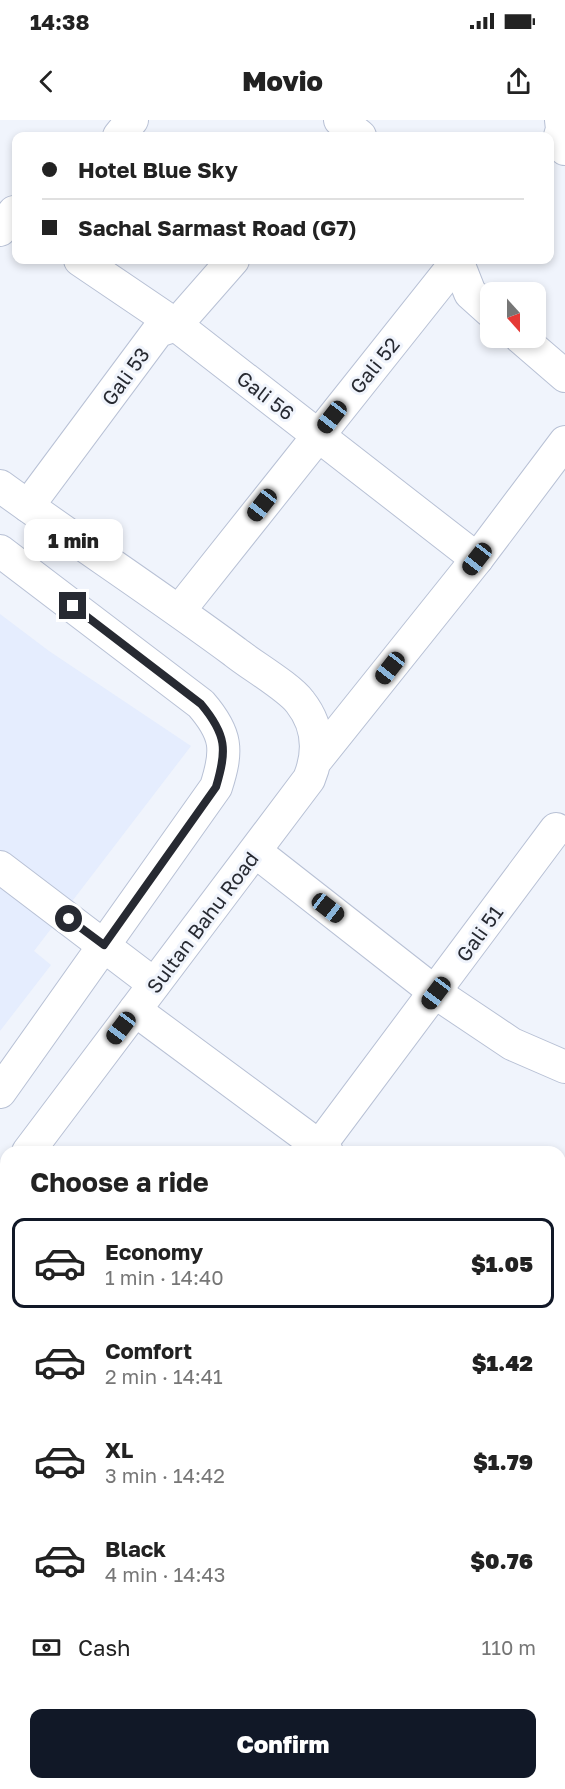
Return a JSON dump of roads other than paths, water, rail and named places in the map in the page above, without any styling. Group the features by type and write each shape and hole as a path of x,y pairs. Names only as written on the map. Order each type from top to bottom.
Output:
{"street":[{"path":"122,132 132,120"},
{"path":"340,120 355,132"},
{"name":"Gali 56","path":"86,264 176,325 477,559"},
{"name":"Gali 53","path":"28,506 158,331 176,325 229,264"},
{"name":"Gali 52","path":"179,611 455,264"},
{"path":"459,264 470,293 480,302"},
{"path":"533,348 565,376"},
{"name":"Sultan Bahu Road","path":"33,1146 309,779 317,751 477,559 565,442"},
{"path":"0,486 179,611 300,701 312,724 317,751"},
{"path":"0,551 201,704 214,719 222,740 225,758 216,787 0,1092"},
{"name":"Gali 51","path":"324,1146 556,829"},
{"path":"256,852 436,993 512,1044 565,1067"},
{"path":"0,867 154,984"},
{"path":"135,1010 316,1146"}]}
